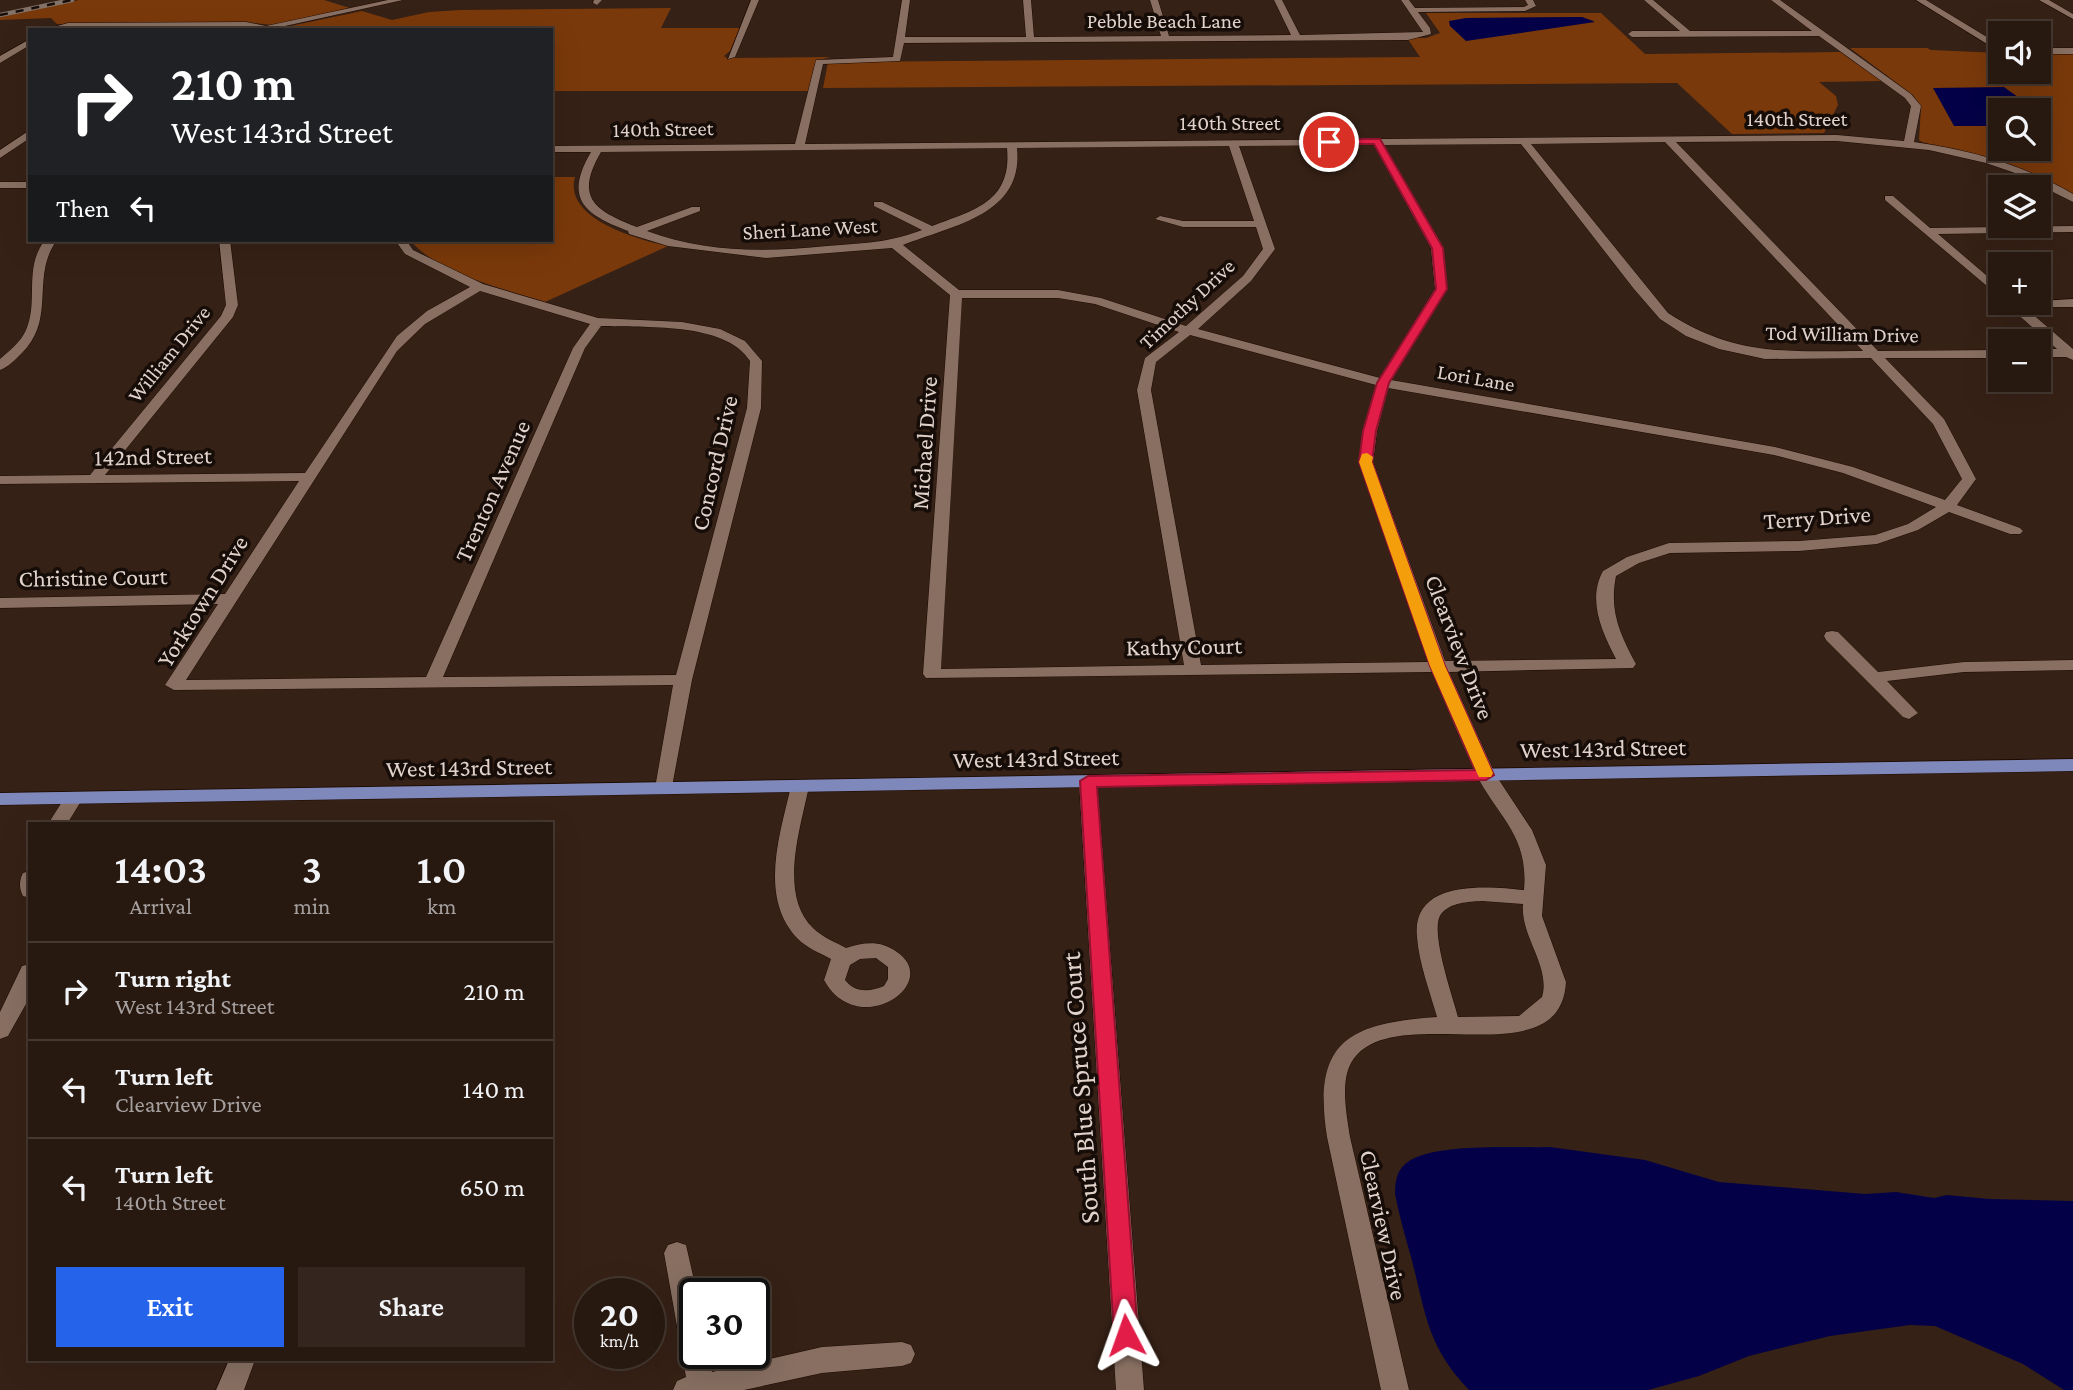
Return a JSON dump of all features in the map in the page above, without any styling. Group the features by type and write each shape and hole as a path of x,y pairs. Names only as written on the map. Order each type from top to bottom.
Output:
{"main road":[{"name":"West 143rd Street","path":"0,799 2073,765"}],"street":[{"path":"276,28 399,0"},
{"path":"731,57 755,0"},
{"path":"799,146 819,62 897,59 906,0"},
{"path":"1027,0 1030,40"},
{"path":"1154,0 1166,39"},
{"path":"1278,0 1297,38"},
{"path":"1405,0 1413,10 1525,9 1532,6 1529,0"},
{"path":"1648,0 1688,34"},
{"path":"1775,0 1908,96 1916,106 1909,143"},
{"path":"1920,0 1988,42"},
{"path":"2043,0 2073,17"},
{"name":"Pebble Beach Lane","path":"901,40 1408,37 1427,34 1426,28 1413,10"},
{"path":"51,28 246,24 267,28"},
{"path":"1632,34 1820,33"},
{"path":"0,60 28,42"},
{"path":"2051,51 2073,51"},
{"path":"0,155 28,134"},
{"name":"140th Street","path":"553,149 1837,138 1909,143 1964,154 2011,168 2057,188 2073,199"},
{"name":"Terry Drive","path":"1438,666 1627,664 1607,626 1603,598 1609,574 1633,560 1669,548 1799,546 1877,539 1913,527 1948,506 1969,479 1939,422 1667,139"},
{"name":"Tod William Drive","path":"1523,140 1664,316 1690,333 1723,346 1765,355 1988,354"},
{"name":"Clearview Drive","path":"1377,141 1437,248 1441,267 1441,289 1383,383 1370,431 1366,462 1438,666 1486,775 1522,830 1536,864 1532,916 1555,982 1555,993 1547,1007 1539,1016 1522,1024 1396,1029 1359,1042 1345,1054 1337,1068 1335,1086 1340,1138 1395,1390"},
{"name":"Timothy Drive","path":"1193,670 1144,390 1150,362 1189,331 1261,264 1269,249 1233,143"},
{"name":"Sheri Lane West","path":"597,149 583,174 583,192 592,207 609,220 633,232 668,243 716,251 766,255 895,244 988,208 1010,182 1014,166 1012,145"},
{"path":"0,185 28,185"},
{"path":"1889,198 1988,283"},
{"path":"878,204 930,229"},
{"path":"633,232 696,209"},
{"path":"1160,219 1183,224 1261,224"},
{"path":"1927,231 2073,229"},
{"path":"0,366 23,344 33,329 40,256 50,242"},
{"name":"William Drive","path":"94,479 227,317 232,305 224,242"},
{"name":"Concord Drive","path":"402,242 409,252 479,287 597,322 708,330 741,344 755,361 754,408 683,680 664,788"},
{"path":"895,244 956,295"},
{"name":"Yorktown Drive","path":"479,287 432,311 408,329 307,477 174,685 683,680"},
{"name":"Lori Lane","path":"956,295 1058,294 1097,301 1189,331 1383,383 1775,451 1848,470 2015,531"},
{"name":"Michael Drive","path":"932,674 956,295"},
{"path":"2051,303 2073,303"},
{"path":"2026,315 2071,354"},
{"name":"Trenton Avenue","path":"433,681 579,348 597,322"},
{"path":"2051,353 2071,354"},
{"name":"142nd Street","path":"0,480 307,477"},
{"name":"Christine Court","path":"0,603 229,600"},
{"path":"1832,636 1909,713"},
{"path":"1873,678 1964,667 2073,665"},
{"name":"Kathy Court","path":"932,674 1438,666"},
{"name":"South Blue Spruce Court","path":"1088,781 1130,1390"},
{"path":"800,786 785,858 789,911 805,933 845,957"},
{"path":"58,822 74,798"},
{"path":"1450,1027 1427,937 1430,912 1443,901 1469,894 1532,898"},
{"path":"0,1030 14,1008 28,976"},
{"path":"677,1253 682,1278"},
{"path":"695,1369 694,1388 822,1360 902,1354"},
{"path":"230,1390 242,1361"}],"shaded area":[{"path":"79,0 324,0 353,9 272,25 244,22 57,24 51,18 0,20 0,17"},
{"path":"671,8 661,28 740,28 730,51 724,56 727,58 830,57 816,61 808,91 553,91 553,28 281,28 362,11 392,20 429,12"},
{"path":"1426,13 1601,13 1645,54 1840,52 1881,81 1819,82 1836,96 1838,105 1824,133 1732,134 1677,83 823,88 828,62 1420,57 1407,38 1426,38 1440,33","holes":["1582,17 1594,21 1492,37 1466,18"]},
{"path":"1582,17 1595,22 1466,41 1450,26 1449,21 1466,18"},
{"path":"1850,48 1927,48 1988,52 1988,84 2051,84 2051,52 2073,52 2073,194 2051,183 2051,175 2035,175 1991,161 2051,161 2051,98 1988,98 1988,160 1919,140 1921,107 1913,95"},
{"path":"2004,87 2019,98 1988,98 1988,126 1954,126 1933,88"},
{"path":"553,177 575,177 574,192 580,205 606,225 640,239 668,246 545,302 473,279 422,252 412,242 553,242"},
{"path":"1550,1147 1645,1160 1719,1182 1865,1194 1896,1192 1934,1198 1947,1195 2073,1201 2073,1390 2064,1390 2023,1364 1935,1326 1910,1325 1830,1336 1749,1356 1699,1376 1648,1390 1469,1390 1444,1358 1430,1328 1395,1194 1398,1175 1409,1161 1438,1151"}],"railway":[{"path":"0,15 72,0"}],"slow traffic":[{"path":"1367,457 1366,462 1438,666 1485,773"}],"route":[{"path":"1126,1335 1088,781 1486,775 1438,666 1366,462 1370,431 1383,383 1441,289 1441,267 1437,248 1377,141 1329,142"}]}
